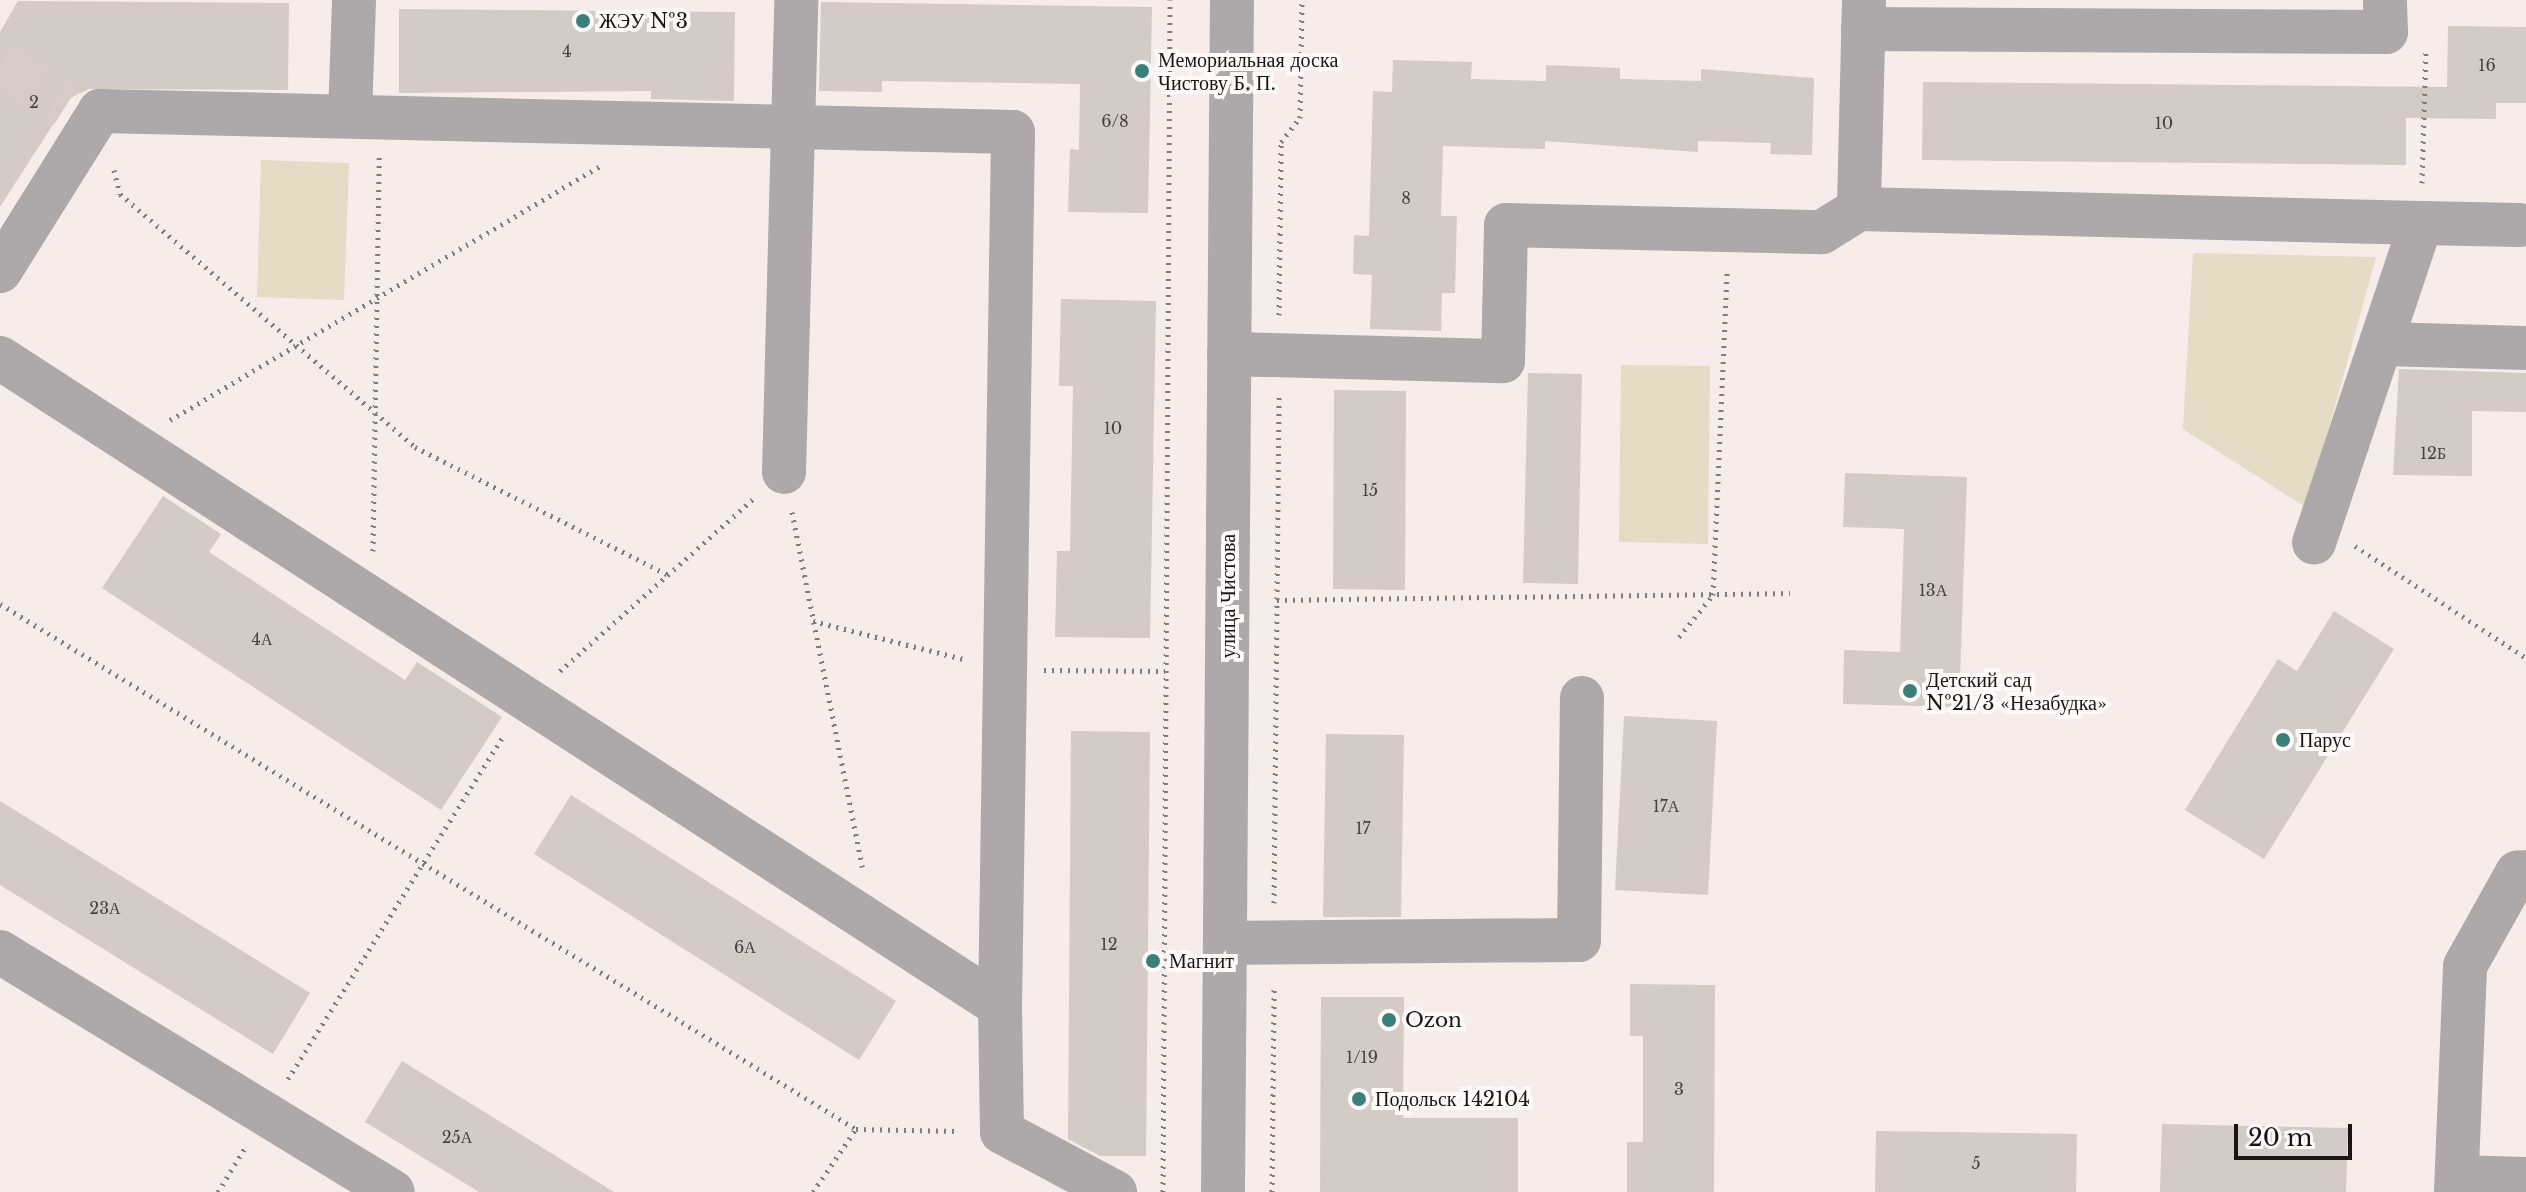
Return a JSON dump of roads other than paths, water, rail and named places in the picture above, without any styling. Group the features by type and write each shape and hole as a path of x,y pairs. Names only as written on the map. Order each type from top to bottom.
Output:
{"street":[{"path":"354,0 365,116"},
{"path":"784,472 796,0"},
{"name":"улица Чистова","path":"1223,1192 1232,0"},
{"path":"1859,209 1864,14 2386,32 2385,0"},
{"path":"0,271 86,112 1013,132 1000,1006 1002,1132 1115,1192"},
{"path":"1229,354 1503,361 1506,225 1822,232 1859,209 2519,225"},
{"path":"2317,533 2383,344 2421,223"},
{"path":"2383,344 2526,348"},
{"path":"0,358 1000,1006"},
{"path":"1225,943 1579,940 1582,698"},
{"path":"2526,872 2517,873 2465,966 2457,1185 2526,1179"},
{"path":"0,952 393,1192"}],"tunnel":[{"path":"0,64 66,105"}],"place":[{"name":"ЖЭУ №3","path":"583,21"},
{"name":"Мемориальная доска Чистову Б. П.","path":"1142,71"},
{"name":"Детский сад №21/3 «Незабудка»","path":"1910,691"},
{"name":"Парус","path":"2283,740"},
{"name":"Магнит","path":"1153,961"},
{"name":"Ozon","path":"1389,1020"},
{"name":"Подольск 142104","path":"1359,1099"}]}
